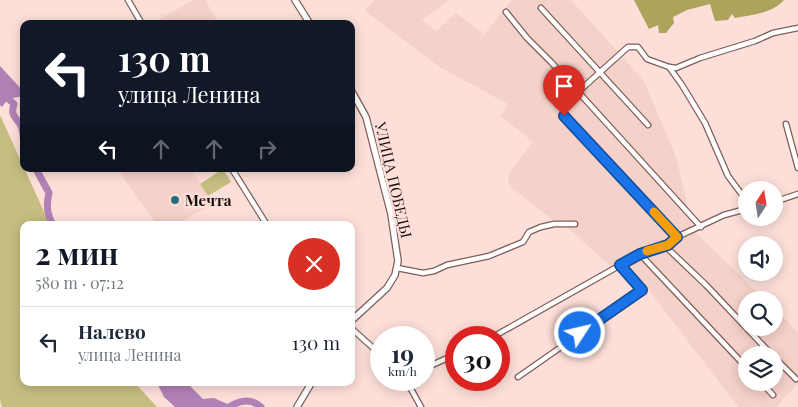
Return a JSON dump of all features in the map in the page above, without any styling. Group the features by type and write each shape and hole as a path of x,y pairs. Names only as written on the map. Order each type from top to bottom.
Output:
{"street":[{"path":"128,0 140,20"},
{"path":"295,0 308,20"},
{"path":"541,8 648,125"},
{"path":"506,12 527,38 701,226"},
{"path":"558,105 578,92 628,47 638,47 647,59 676,68 773,33 798,28"},
{"path":"669,66 705,123 728,176 738,189"},
{"name":"УЛИЦА ПОБЕДЫ","path":"355,97 366,117 383,180 393,224 397,251 397,268"},
{"path":"564,116 677,237"},
{"path":"786,124 798,168"},
{"path":"234,172 264,221"},
{"path":"783,199 798,194"},
{"path":"510,327 640,254 671,243 677,237 724,214 738,210"},
{"path":"355,316 387,288 397,268 423,273 434,272 447,265 489,256 523,242 529,232 541,227 554,224 574,224"},
{"path":"664,245 706,285 764,346"},
{"path":"640,254 738,358"},
{"path":"518,377 642,290 620,265"},
{"path":"355,332 370,345"},
{"path":"783,366 796,379"},
{"path":"297,407 310,386"},
{"path":"412,391 421,407"},
{"path":"769,391 773,395"}],"shaded area":[{"path":"193,0 205,0 217,20 161,20"},
{"path":"374,0 449,0 422,20 436,31 456,13 483,33 478,42 512,0 571,0 644,81 676,157 693,230 738,274 738,281 745,281 756,291 738,291 738,336 783,336 783,317 798,332 798,383 776,407 738,407 633,269 616,271 569,229 561,226 508,185 509,173 533,142 501,116 508,104 441,68 365,11"},
{"path":"634,0 784,0 768,11 735,18 732,14 728,20 715,21 710,4 687,10 673,17 674,23 666,33 659,33 658,25 649,29"},
{"path":"0,66 20,88 20,97 8,99 2,107 0,105"},
{"path":"0,115 20,159 20,172 26,172 48,221 20,221 20,386 138,386 157,407 2,407 0,400"},
{"name":"Мечта","path":"119,172 193,172 213,203 183,221 154,221"},
{"path":"218,172 225,172 231,182 208,196 200,184"},
{"path":"158,386 190,386 203,399 214,398 234,407 175,407 164,397"}],"waterway":[{"path":"0,91 14,104 13,114 20,124"},
{"path":"38,172 49,193 48,210 51,221"},
{"path":"229,407 245,401 253,402 261,407"}],"slow traffic":[{"path":"647,251 668,245 677,237 654,212"}],"place":[{"name":"Мечта","path":"175,200"}],"route":[{"path":"564,116 677,237 668,245 640,254 620,265 642,290 580,333"}]}
